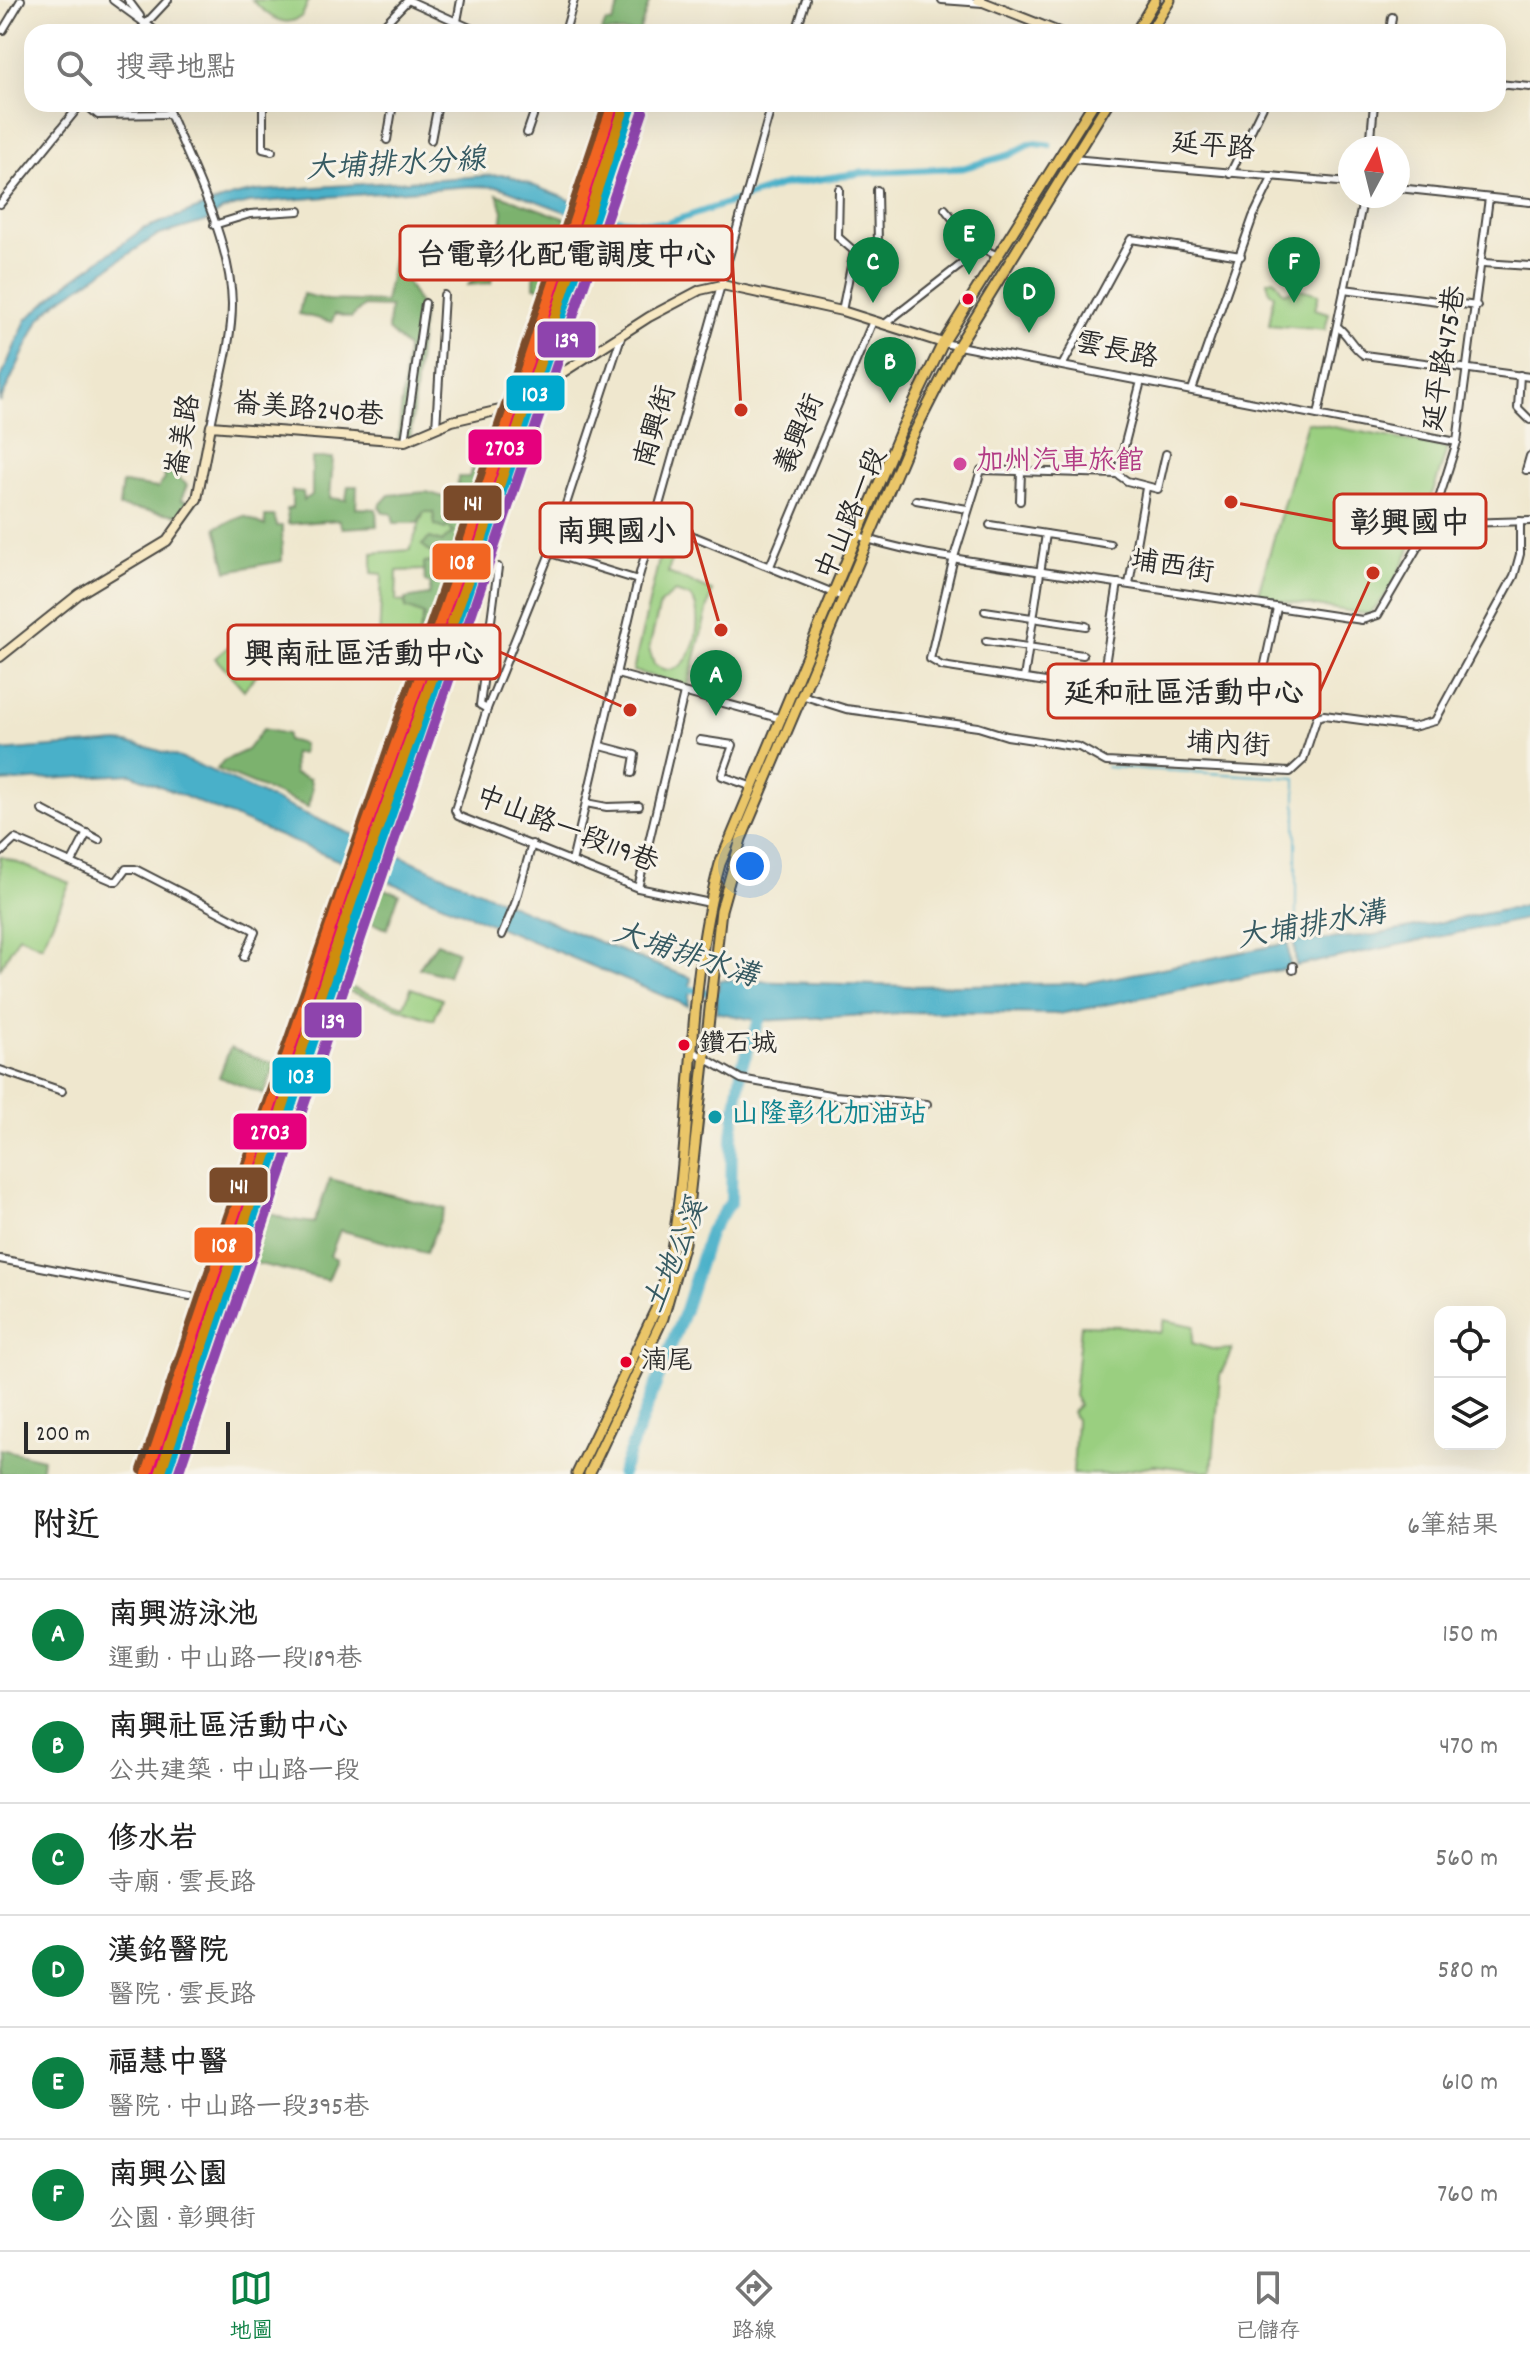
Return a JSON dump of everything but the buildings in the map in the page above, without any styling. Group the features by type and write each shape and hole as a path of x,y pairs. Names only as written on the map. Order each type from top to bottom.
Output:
{"main road":[{"path":"1141,24 1155,0"},
{"path":"1155,24 1170,0"},
{"name":"中山路一段","path":"694,1052 710,903 720,864 832,591 943,343 1088,112"},
{"name":"中山路一段","path":"704,1057 721,910 741,839 909,443 958,346 1102,112"},
{"path":"577,1474 656,1309 674,1238 694,1052"},
{"path":"589,1474 663,1318 684,1243 704,1057"}],"street":[{"path":"0,29 3,30 21,0"},
{"path":"113,0 145,23"},
{"path":"128,0 145,23"},
{"path":"145,23 168,0"},
{"path":"385,24 408,0 457,24 461,0"},
{"path":"798,24 806,0"},
{"path":"942,0 984,1 1040,24"},
{"path":"568,24 575,1"},
{"path":"1391,24 1392,17"},
{"path":"1506,85 1530,87"},
{"path":"0,204 76,112"},
{"path":"94,112 98,115 170,114"},
{"path":"263,112 263,149 272,151"},
{"path":"387,140 392,112"},
{"path":"431,140 436,112"},
{"path":"527,133 534,112"},
{"name":"南興街","path":"572,862 638,580 770,112"},
{"path":"1230,174 1260,112"},
{"path":"1371,136 1373,112"},
{"name":"崙美路","path":"0,657 79,594 167,541 197,499 232,308 226,259 170,114"},
{"name":"延平路","path":"1072,159 1338,182"},
{"path":"1192,390 1273,176"},
{"path":"839,189 838,237 854,251"},
{"path":"1410,189 1530,202"},
{"path":"854,251 878,245 877,190"},
{"name":"延平路475巷","path":"1431,524 1457,442 1470,367 1489,198"},
{"path":"1318,415 1361,208"},
{"path":"945,209 981,249 998,256"},
{"path":"214,225 250,214 299,211"},
{"path":"1063,364 1131,239 1241,256"},
{"path":"886,323 981,249"},
{"path":"842,311 854,251"},
{"path":"1483,263 1530,266"},
{"name":"雲長路","path":"722,285 842,311 943,343 1457,442"},
{"name":"崙美路240巷","path":"211,426 405,441 436,428 522,405 545,384 670,305 700,290 722,285"},
{"path":"1344,289 1477,306"},
{"path":"436,428 444,295"},
{"path":"405,441 425,303"},
{"name":"義興街","path":"770,566 873,321"},
{"path":"1338,327 1348,335 1354,349 1364,355 1530,377"},
{"path":"498,567 480,705 487,709 550,553 621,337"},
{"path":"1520,375 1518,408 1530,420"},
{"path":"1117,474 1141,381"},
{"path":"1166,454 1158,489 1146,488 1117,474 981,470 954,557 930,659 942,666 1221,710 1251,712 1256,706 1277,608"},
{"path":"1530,456 1526,470 1530,470"},
{"path":"1020,501 1021,471"},
{"path":"1129,584 1146,488"},
{"path":"916,500 967,509"},
{"path":"654,520 843,597"},
{"path":"1520,521 1520,554 1530,557"},
{"path":"1431,524 1530,521"},
{"name":"埔西街","path":"856,535 954,557 1362,620 1378,615 1431,524"},
{"path":"990,525 1110,544"},
{"path":"1024,678 1046,534"},
{"path":"550,553 638,580"},
{"name":"埔內街","path":"791,691 846,709 978,727 1007,736 1068,745 1106,762 1290,772 1303,760 1317,717 1413,727 1435,721 1514,576 1520,554"},
{"path":"1101,690 1118,583"},
{"path":"985,611 1086,626"},
{"path":"986,641 1083,655"},
{"path":"617,674 782,719"},
{"path":"638,888 684,693"},
{"name":"中山路一段119巷","path":"487,709 455,810 458,816 638,888 710,903"},
{"path":"700,740 733,745 722,776 753,787"},
{"path":"601,746 635,755 632,773"},
{"path":"586,803 607,807 639,806"},
{"path":"42,810 99,840"},
{"path":"72,862 87,833"},
{"path":"0,853 15,839 113,881 117,881 126,869 135,869 252,929 255,932 244,957"},
{"path":"502,933 515,904 532,844"},
{"path":"694,1052 741,1079 835,1096 927,1104"},
{"path":"0,1070 62,1091"},
{"path":"0,1259 190,1296"}],"green space":[{"path":"252,0 309,0 302,16 288,22 275,18"},
{"path":"607,0 650,0 642,24 605,24 612,23 620,4"},
{"path":"497,194 572,221 562,243 555,246 544,289 534,287 535,254 498,250 503,211"},
{"path":"437,232 498,233 491,283 468,285 476,277 479,263 468,256 433,250 432,256 428,256 431,237"},
{"path":"395,251 403,253 402,265 407,266 407,282 423,311 410,442 398,441 407,348 388,330 390,307 364,306 351,318 335,314 332,322 299,314 303,294 328,300 385,302"},
{"path":"1274,279 1284,293 1297,288 1319,294 1315,309 1329,313 1325,330 1269,325 1274,294 1270,293 1267,281"},
{"path":"1307,422 1447,448 1403,564 1378,604 1367,614 1257,597"},
{"path":"491,437 497,440 414,678 330,671 331,641 416,645 424,615 406,608 405,599 429,595 431,584 425,582 424,563 434,562 432,553 422,545 430,538 442,542 453,532 448,526 445,529 435,525 433,512 424,512 418,523 394,523 392,514 383,512 379,506 389,495 427,492 456,501 458,477 469,477 472,469 476,469 483,443"},
{"path":"312,458 333,458 330,498 346,500 348,486 357,486 356,508 376,509 377,526 342,528 339,520 288,524 287,509 292,508 292,491 303,492 304,500 312,495"},
{"path":"164,472 173,473 187,485 181,500 196,503 186,516 119,507 122,483 158,488 165,479"},
{"path":"424,512 433,512 454,532 442,542 423,545 432,553 434,562 424,570 397,571 396,601 405,602 406,608 424,615 416,645 379,643 382,574 372,573 372,553 410,550"},
{"path":"244,516 265,526 265,516 274,516 277,526 282,526 282,561 227,571 216,527"},
{"path":"661,551 673,554 668,573 712,591 688,686 633,671","holes":["675,592 691,597 697,620 692,648 677,668 667,670 654,664 649,649 660,604"]},
{"path":"229,646 257,674 244,690 215,658"},
{"path":"263,729 287,734 287,740 303,744 302,754 293,753 294,774 310,779 312,790 308,807 217,769 223,761 247,750"},
{"path":"0,856 70,883 42,946 19,936 0,968"},
{"path":"362,881 399,894 387,929 351,915"},
{"path":"437,943 457,951 448,976 419,968"},
{"path":"329,980 404,1006 411,988 442,999 434,1020 328,984"},
{"path":"230,1048 275,1064 264,1094 219,1077"},
{"path":"330,1179 445,1209 426,1253 340,1230 330,1256 337,1259 328,1280 233,1258 251,1206 285,1219 314,1223"},
{"path":"1164,1320 1194,1326 1192,1343 1215,1350 1232,1349 1220,1376 1212,1472 1154,1465 1108,1474 1073,1474 1076,1420 1072,1412 1079,1405 1074,1396 1081,1325 1122,1326 1160,1333"},
{"path":"0,1449 43,1459 41,1474 0,1474"}],"water":[{"path":"507,175 575,202 571,214 500,187 471,186 248,203 222,210 207,221 156,236 57,302 39,320 0,402 0,380 26,320 68,283 143,229 233,196 257,191"},
{"path":"118,742 183,759 541,918 691,978 688,1006 131,774 0,782 0,751"},
{"path":"1530,905 1530,918 1296,966 1294,942 1374,935"},
{"path":"1288,943 1290,968 1059,1014 921,1012 759,1021 716,1012 719,980 909,986 1087,983"}],"waterway":[{"name":"大埔排水分線","path":"565,208 598,218 665,224 782,185 860,173 963,168 1009,155 1032,143 1049,145"},
{"path":"1106,767 1296,778 1296,942"},
{"name":"大埔排水溝","path":"683,988 726,996"},
{"name":"土地公溪","path":"621,1474 685,1310 710,1231 731,1202 732,1135 742,1065 759,1021 760,1008"}],"transit line":[{"name":"141","path":"142,1470 604,112"},
{"name":"108","path":"147,1474 342,893 461,564 610,112"},
{"name":"2703","path":"153,1474 617,112"},
{"path":"160,1474 353,897 472,568 623,112"},
{"name":"103","path":"166,1474 630,112"},
{"name":"139","path":"178,1474 643,112"}],"place":[{"name":"福慧中醫","path":"969,275"},
{"name":"修水岩","path":"873,303"},
{"name":"南興公園","path":"1294,303"},
{"name":"漢銘醫院","path":"1029,333"},
{"name":"南興社區活動中心","path":"890,403"},
{"name":"台電彰化配電調度中心","path":"741,410"},
{"name":"加州汽車旅館","path":"960,464"},
{"name":"彰興國中","path":"1231,502"},
{"name":"延和社區活動中心","path":"1373,573"},
{"name":"南興國小","path":"721,630"},
{"name":"興南社區活動中心","path":"630,710"},
{"name":"南興游泳池","path":"716,716"},
{"name":"鑽石城","path":"684,1045"},
{"name":"山隆彰化加油站","path":"715,1117"},
{"name":"湳尾","path":"626,1362"}]}
